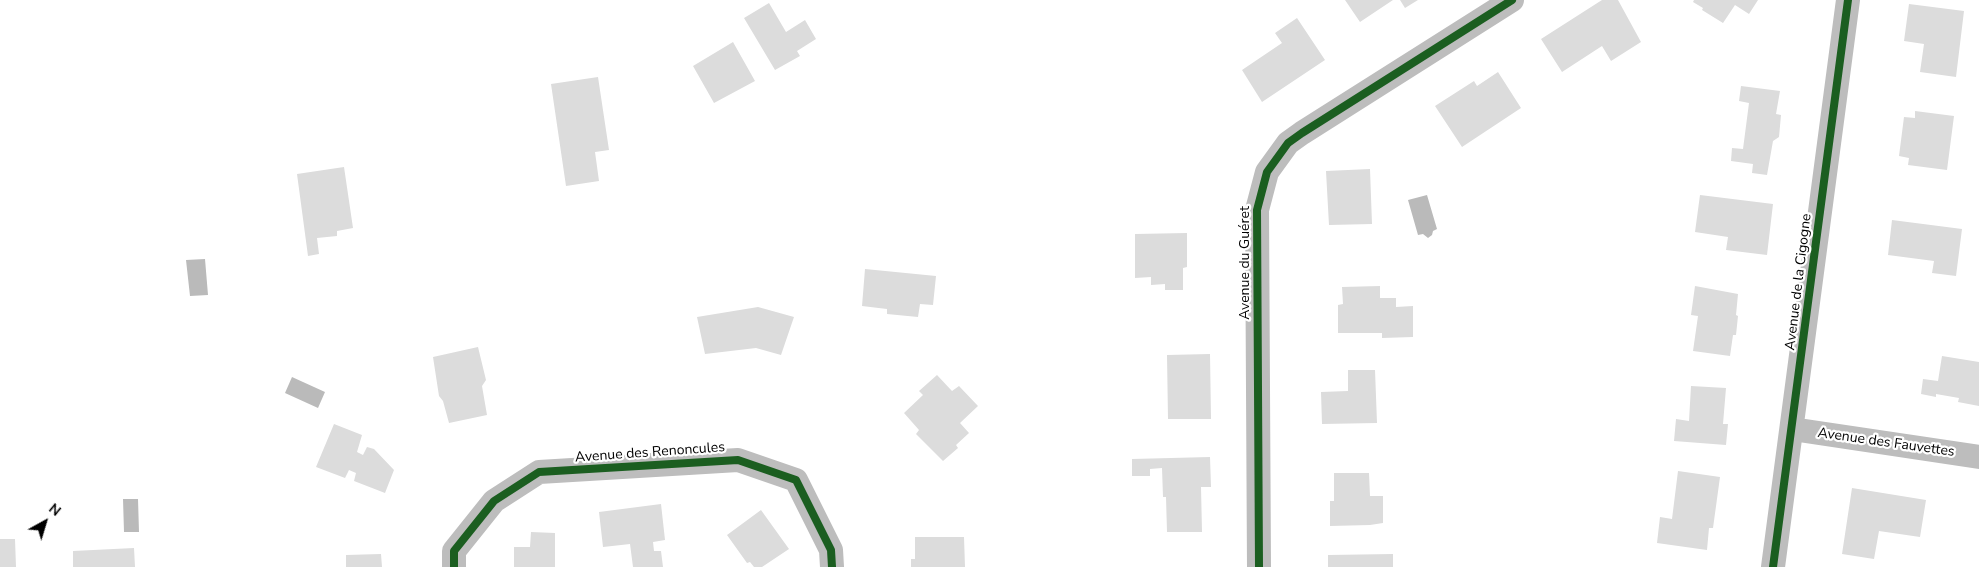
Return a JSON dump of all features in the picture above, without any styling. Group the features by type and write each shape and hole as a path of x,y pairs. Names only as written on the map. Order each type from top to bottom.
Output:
{"street":[{"name":"Avenue du Guéret","path":"1259,567 1257,210 1266,172 1288,143 1302,133 1512,0"},
{"name":"Avenue de la Cigogne","path":"1773,567 1848,0"},
{"name":"Avenue des Fauvettes","path":"1792,429 1979,457"},
{"name":"Avenue des Renoncules","path":"454,567 454,550 494,501 540,472 738,460 796,480 831,550 832,567"}],"shaded area":[{"path":"1427,195 1437,229 1428,238 1423,234 1418,235 1408,200"},
{"path":"205,259 208,295 190,296 186,260"},
{"path":"292,377 325,392 318,408 285,393"},
{"path":"123,499 138,499 139,532 124,532"}],"building":[{"path":"1345,0 1393,0 1360,22"},
{"path":"1400,0 1418,0 1405,8"},
{"path":"1602,0 1618,0 1641,42 1611,61 1602,46 1562,72 1541,39"},
{"path":"1694,0 1758,0 1749,14 1735,5 1723,23 1702,10 1703,8 1693,2"},
{"path":"769,3 786,32 805,20 816,39 797,51 800,56 775,70 744,18"},
{"path":"1909,4 1964,11 1956,77 1920,72 1924,44 1904,41"},
{"path":"1297,18 1325,60 1262,102 1242,70 1282,43 1275,33"},
{"path":"733,42 755,81 714,103 693,66"},
{"path":"1498,72 1521,108 1462,147 1435,106 1474,81 1477,86"},
{"path":"598,77 609,150 595,152 599,181 566,186 551,84"},
{"path":"1741,86 1780,91 1776,114 1781,115 1779,137 1773,141 1767,175 1752,173 1753,164 1731,161 1732,148 1743,149 1749,103 1739,101"},
{"path":"1915,111 1954,116 1947,170 1908,165 1909,158 1899,156 1904,117 1915,118"},
{"path":"344,167 353,228 337,231 337,236 317,238 319,254 308,256 297,174"},
{"path":"1370,169 1372,224 1329,225 1326,171"},
{"path":"1700,195 1773,204 1767,255 1726,250 1728,237 1695,232"},
{"path":"1892,220 1962,229 1956,276 1932,273 1934,261 1888,255"},
{"path":"1187,233 1187,267 1183,268 1183,290 1165,290 1165,284 1151,285 1151,277 1135,278 1135,234"},
{"path":"865,269 936,276 933,305 920,304 918,317 887,314 887,309 862,306"},
{"path":"1380,286 1380,298 1396,298 1396,307 1413,306 1413,337 1382,338 1382,333 1338,333 1338,305 1343,304 1342,287"},
{"path":"1695,286 1738,294 1736,335 1733,335 1730,356 1693,351 1698,316 1691,315"},
{"path":"758,307 794,317 781,355 756,348 705,354 697,317"},
{"path":"478,347 486,380 482,386 487,415 449,423 443,401 439,396 433,357"},
{"path":"1210,354 1211,419 1168,419 1167,355"},
{"path":"1942,356 1979,362 1979,406 1958,402 1959,398 1936,394 1936,397 1921,394 1923,379 1938,381"},
{"path":"1348,370 1375,370 1377,423 1322,424 1321,392 1348,391"},
{"path":"937,375 952,391 959,386 978,406 960,423 969,433 956,445 958,448 943,461 916,434 919,430 904,413 923,395 919,391"},
{"path":"1691,386 1726,388 1723,424 1728,424 1726,445 1674,441 1676,419 1689,421"},
{"path":"334,424 362,435 357,452 363,455 367,447 374,449 394,470 385,493 354,481 356,473 349,470 345,478 316,467"},
{"path":"1210,457 1211,487 1201,487 1202,532 1167,532 1166,497 1163,497 1162,468 1150,469 1150,476 1132,476 1132,459"},
{"path":"1678,471 1720,477 1713,528 1709,528 1707,550 1657,543 1660,517 1672,519"},
{"path":"1334,473 1369,473 1370,496 1383,496 1383,523 1330,526 1330,501 1334,501"},
{"path":"1852,488 1926,500 1920,537 1879,531 1874,559 1842,554"},
{"path":"661,504 665,540 653,542 654,551 661,551 663,567 633,567 630,544 603,547 599,512"},
{"path":"761,510 789,549 762,567 754,567 750,562 747,563 727,535"},
{"path":"531,532 555,533 555,567 514,567 514,547 530,547"},
{"path":"915,537 964,537 965,567 911,567 911,559 915,559"},
{"path":"0,539 15,539 16,567 0,567"},
{"path":"134,548 135,567 73,567 73,551"},
{"path":"381,554 382,567 346,567 346,555"},
{"path":"1393,554 1393,567 1328,567 1328,555"}],"cycle path":[{"path":"1259,567 1257,210 1267,172 1288,143 1302,133 1512,0"},
{"path":"1773,567 1848,0"},
{"path":"454,567 454,551 494,501 539,472 738,460 796,480 831,550 832,567"}]}
